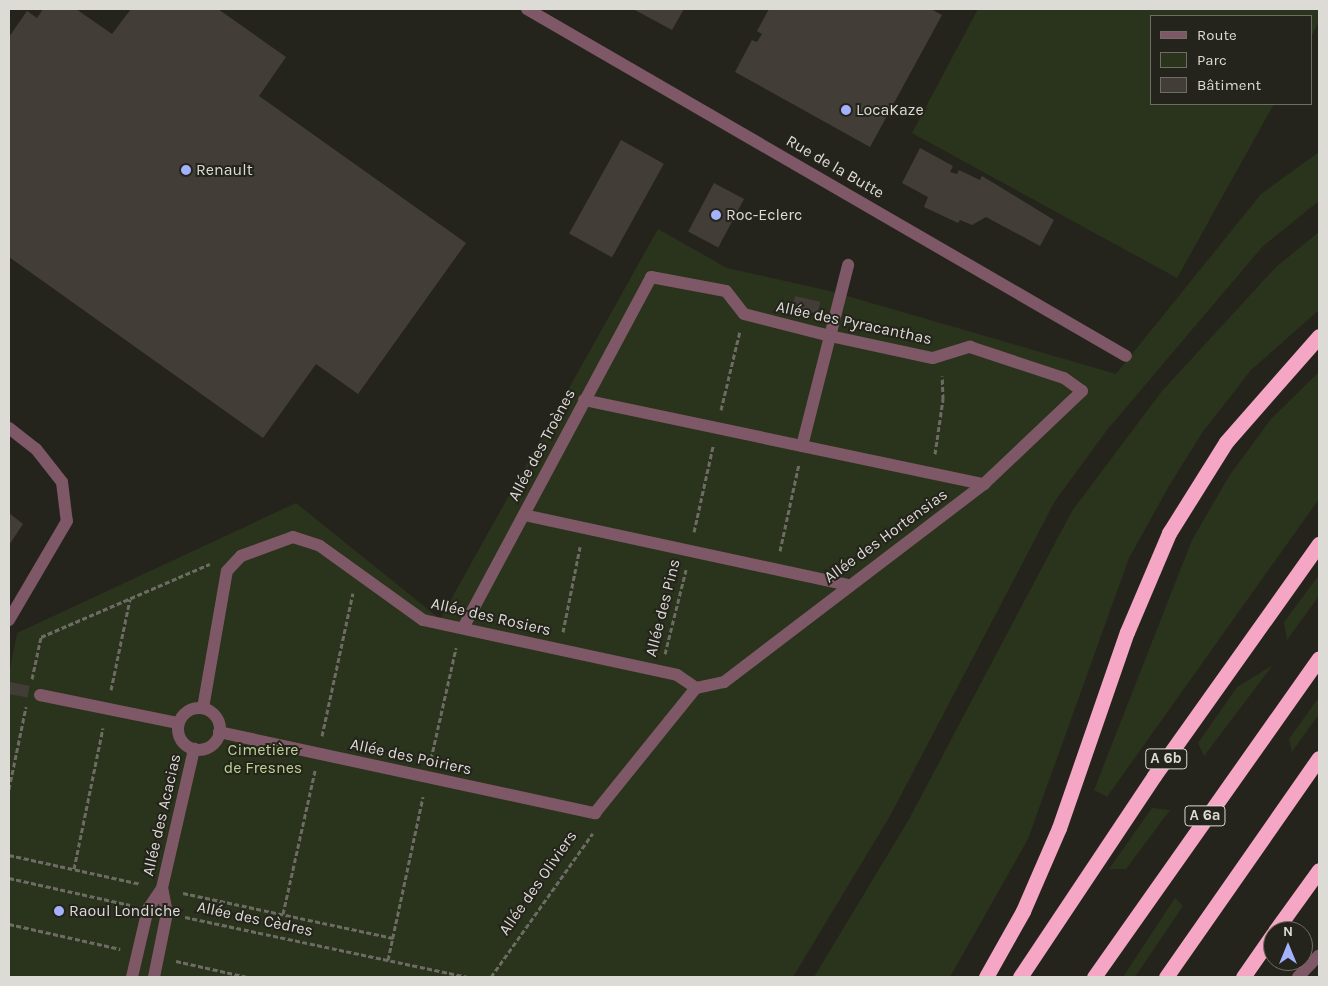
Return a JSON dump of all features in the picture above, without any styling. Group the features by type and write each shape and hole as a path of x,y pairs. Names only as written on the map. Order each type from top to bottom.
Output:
{"highway":[{"path":"986,977 1023,910 1058,828 1127,632 1169,533 1226,442 1319,336"},
{"name":"A 6b","path":"1020,977 1148,784 1319,544"},
{"name":"A 6a","path":"1094,977 1319,658"},
{"path":"1166,977 1319,758"},
{"path":"1282,921 1319,870"},
{"path":"1243,977 1263,948"}],"street":[{"name":"Rue de la Butte","path":"527,9 1126,356"},
{"path":"802,446 842,295 848,265"},
{"name":"Allée des Troènes","path":"463,628 651,277 726,292 744,314"},
{"name":"Allée des Pyracanthas","path":"744,314 830,336 933,358 970,347 1064,378 1082,391"},
{"name":"Allée des Hortensias","path":"696,688 724,682 847,585 984,484 1082,391"},
{"path":"584,400 934,476 984,484"},
{"path":"9,428 36,449 62,482 66,521 9,620"},
{"path":"524,515 776,568 847,585"},
{"name":"Allée des Rosiers","path":"241,556 278,539 303,539 423,620 677,675 696,688"},
{"path":"204,708 227,570 241,556"},
{"path":"595,813 696,688"},
{"path":"40,695 178,723"},
{"path":"204,708 214,715 219,732 207,748 194,749 182,741 178,723 190,710 204,708"},
{"name":"Allée des Poiriers","path":"219,732 595,813"},
{"name":"Allée des Acacias","path":"132,977 148,909 162,888 194,749"},
{"name":"Allée des Acacias","path":"154,977 167,913 162,888"},
{"path":"1298,977 1319,955"}],"path":[{"name":"Allée des Pins","path":"661,672 744,314"},
{"path":"933,358 942,376 944,399 934,476"},
{"path":"776,568 802,446"},
{"path":"559,649 584,527"},
{"path":"31,684 41,637 225,557 241,556"},
{"path":"74,869 130,598"},
{"path":"9,789 27,704"},
{"name":"Allée des Oliviers","path":"491,977 596,829 595,813"},
{"path":"9,855 393,938"},
{"path":"9,878 148,909"},
{"name":"Allée des Cèdres","path":"167,913 468,977"},
{"path":"9,924 137,952"},
{"path":"158,957 247,977"}],"green space":[{"path":"978,9 1319,9 1319,21 1313,33 1313,15 1150,15 1150,105 1273,105 1177,278 912,133"},
{"name":"Cimetière de Fresnes","path":"1319,152 1319,201 1263,246 1107,430 1055,501 890,816 793,977 9,977 9,674 17,633 296,503 440,619 658,229 727,268 830,291 1116,374 1261,194"},
{"path":"1319,232 1319,310 1251,370 1202,433 1169,486 1129,558 1028,839 950,977 814,977 908,821 1072,511 1162,391 1276,267"},
{"path":"1319,372 1319,499 1107,797 1094,790 1192,540 1229,476 1271,419"},
{"path":"1319,575 1319,596 1287,640 1284,622"},
{"path":"1273,665 1204,756 1198,743 1237,687"},
{"path":"1319,697 1319,714 1292,752 1289,739"},
{"path":"1152,808 1170,810 1126,869 1109,869"},
{"path":"1175,898 1183,906 1135,977 1123,977"}],"building":[{"name":"Renault","path":"43,9 76,9 112,34 131,9 218,9 286,57 259,96 466,243 358,394 316,364 263,438 9,257 9,37 27,11 37,18"},
{"path":"633,9 684,9 672,30"},
{"name":"LocaKaze","path":"769,9 931,9 942,15 870,147 735,72 752,40 757,42 762,34 757,31"},
{"path":"621,140 664,164 612,257 569,234"},
{"path":"920,148 953,166 950,172 957,174 959,170 980,180 982,176 1054,220 1040,246 986,217 972,225 960,220 958,223 924,207 928,197 902,183"},
{"name":"Roc-Eclerc","path":"714,183 744,199 718,248 688,232"},
{"path":"795,296 820,302 817,315 792,309"},
{"path":"9,513 23,524 9,545"},
{"path":"10,682 30,686 27,698 9,694"}],"place":[{"name":"LocaKaze","path":"846,110"},
{"name":"Renault","path":"186,170"},
{"name":"Roc-Eclerc","path":"716,215"},
{"name":"Raoul Londiche","path":"59,911"}]}
